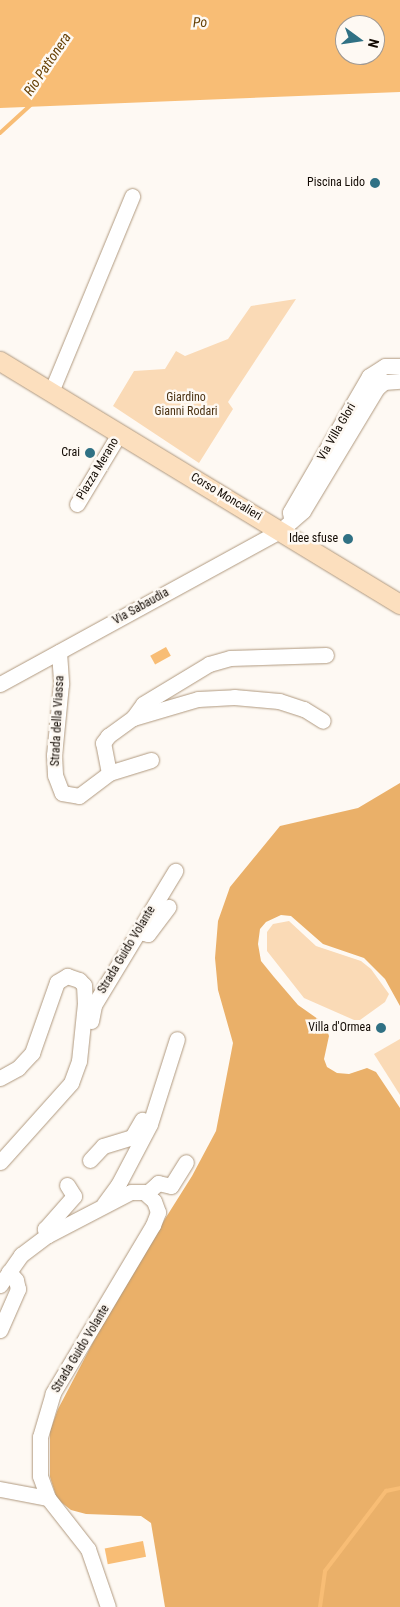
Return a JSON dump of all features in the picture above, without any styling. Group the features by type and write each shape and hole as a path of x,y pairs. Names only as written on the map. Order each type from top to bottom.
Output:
{"main road":[{"name":"Corso Moncalieri","path":"0,361 119,434 286,524 400,604"}],"street":[{"path":"51,392 132,196"},
{"name":"Via Villa Glori","path":"286,524 290,512 369,376 385,366 400,366"},
{"name":"Via Villa Glori","path":"286,524 303,511 377,388 384,382 400,380"},
{"name":"Piazza Merano","path":"77,504 119,434"},
{"name":"Via Sabaudia","path":"0,684 286,524"},
{"name":"Strada della Viassa","path":"60,652 61,684 54,755 58,789 66,795 79,796 114,770 151,760"},
{"path":"90,799 118,777 104,739 133,718 143,704 210,664 230,658 326,655"},
{"path":"133,718 198,699 234,697 285,703 323,721"},
{"name":"Strada Guido Volante","path":"80,1058 88,1051 92,1011 175,871"},
{"path":"138,932 148,934 168,907"},
{"name":"Strada Guido Volante","path":"0,1078 18,1068 32,1053 52,989 67,976 79,980 86,992 80,1058 71,1083 60,1100 0,1162"},
{"path":"103,1205 118,1186 154,1116 177,1039"},
{"path":"90,1160 103,1146 132,1137 147,1113 154,1116"},
{"path":"0,1285 21,1254 48,1235 131,1192 148,1193 158,1183 171,1186 186,1162"},
{"path":"48,1235 45,1229 74,1196 67,1185"},
{"name":"Strada Guido Volante","path":"108,1607 88,1548 48,1498 40,1476 39,1456 46,1415 62,1376 105,1310 157,1215 148,1193"},
{"path":"0,1330 18,1289 16,1280 8,1272"},
{"path":"0,1489 48,1498"}],"green space":[{"name":"Giardino Gianni Rodari","path":"296,299 228,402 233,409 199,463 113,406 134,371 165,369 176,351 185,356 228,339 251,306"},
{"path":"289,921 316,946 361,961 371,969 389,994 385,1002 360,1020 354,1020 304,998 267,951 267,932 273,924"},
{"path":"400,1039 400,1095 374,1054"}],"shaded area":[{"path":"400,783 400,1006 385,979 364,958 323,944 291,916 281,915 266,922 260,929 258,944 261,961 274,977 298,1005 325,1024 329,1036 324,1059 327,1067 337,1073 349,1074 367,1068 376,1072 400,1108 400,1607 165,1607 151,1523 141,1516 86,1514 71,1510 57,1499 50,1477 50,1431 58,1409 121,1289 192,1176 216,1131 233,1043 218,990 215,958 218,921 230,887 280,826 358,808"}],"water":[{"name":"Po","path":"0,0 400,0 400,92 0,108"},
{"path":"166,647 171,656 155,664 150,656"},
{"path":"143,1541 146,1557 108,1564 105,1548"}],"waterway":[{"name":"Rio Pattonera","path":"0,133 35,101"},
{"path":"320,1607 325,1571 386,1491 400,1488"}],"place":[{"name":"Piscina Lido","path":"375,183"},
{"name":"Crai","path":"90,453"},
{"name":"Idee sfuse","path":"348,539"},
{"name":"Villa d'Ormea","path":"381,1028"}]}
